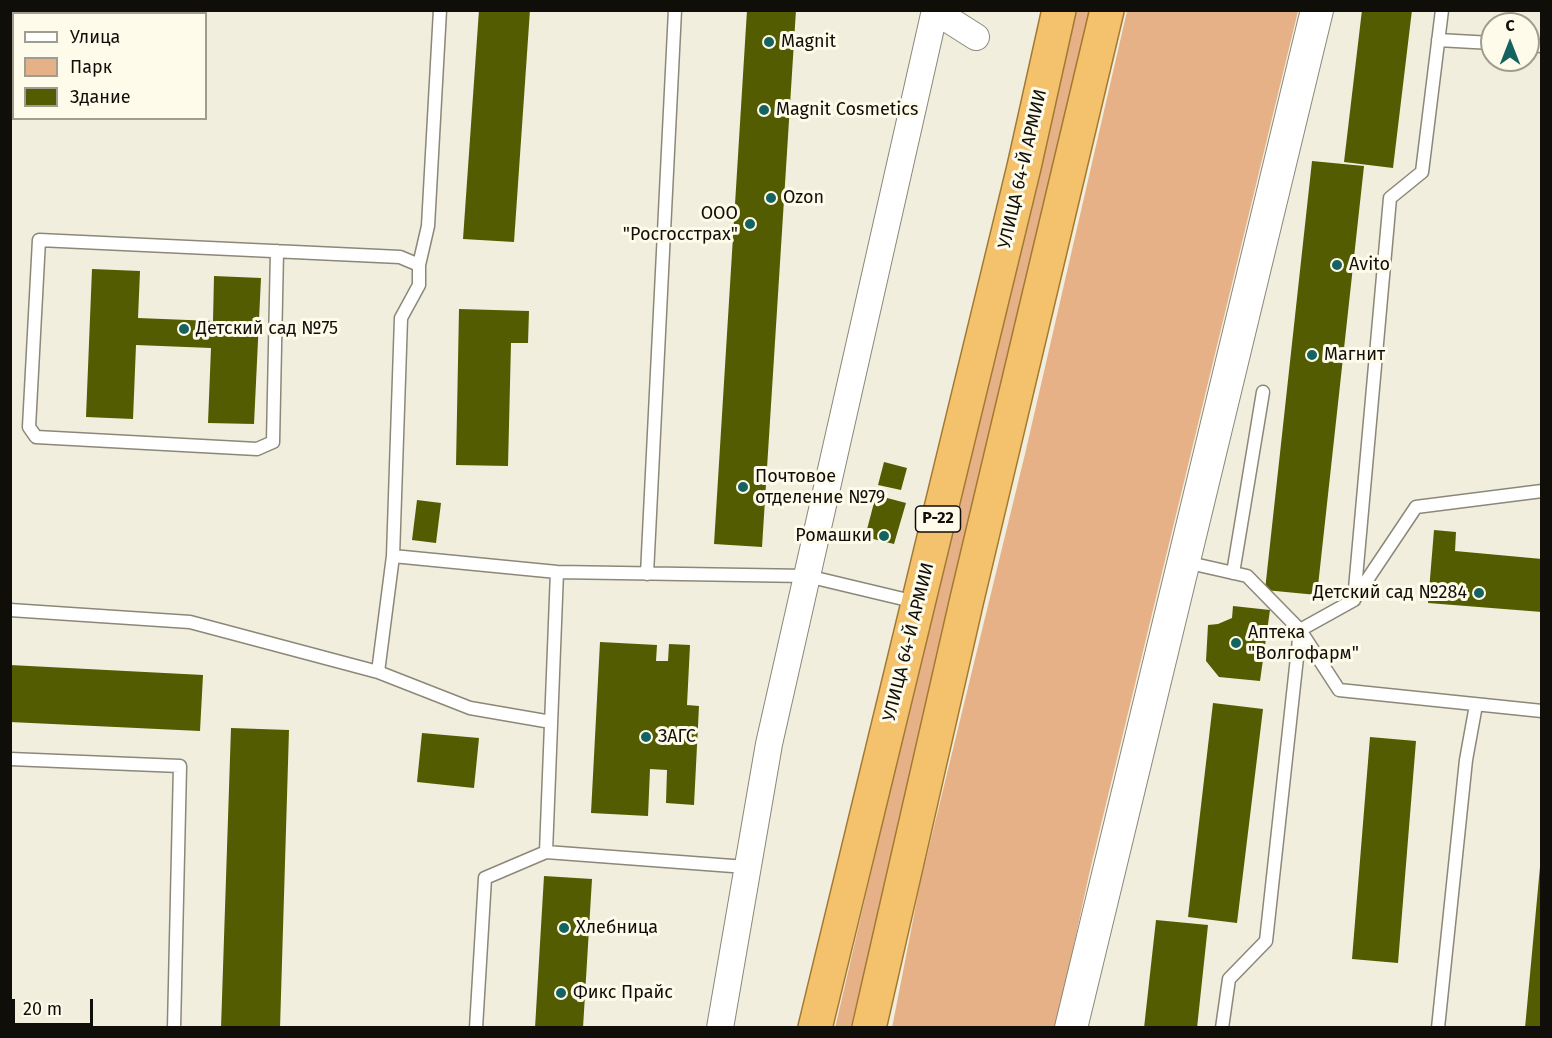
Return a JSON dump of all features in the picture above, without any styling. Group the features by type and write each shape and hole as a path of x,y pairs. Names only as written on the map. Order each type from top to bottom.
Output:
{"highway":[{"name":"УЛИЦА 64-Й АРМИИ","path":"815,1028 1059,10"},
{"name":"Р-22","path":"869,1028 966,599 1107,10"}],"street":[{"path":"1071,1028 1317,10"},
{"path":"720,1028 769,744 935,11 976,37"}],"lane":[{"path":"378,672 393,556 401,318 420,285 419,265 428,226 440,10"},
{"path":"648,574 675,10"},
{"path":"930,10 935,11"},
{"path":"1354,600 1390,198 1422,172 1442,10"},
{"path":"1438,40 1480,42"},
{"path":"277,251 273,442 257,449 36,437 29,427 39,240 277,251 400,257 419,265"},
{"path":"1233,573 1263,392"},
{"path":"1300,630 1354,600 1416,507 1542,491"},
{"path":"393,556 557,572 807,576 918,603"},
{"path":"1184,562 1247,576 1300,630 1339,690 1542,711"},
{"path":"546,852 557,572"},
{"path":"10,610 190,622 378,672 470,708 551,722"},
{"path":"1222,1028 1228,978 1266,941 1300,630"},
{"path":"1438,1028 1466,760 1476,705"},
{"path":"10,759 180,766 174,1028"},
{"path":"476,1028 485,878 546,852 746,867"}],"green space":[{"path":"1071,11 1093,11 851,1027 835,1028"},
{"path":"1127,11 1298,11 1090,870 1056,1027 892,1028 920,884 1025,454"}],"building":[{"path":"106,10 157,10 157,12 106,12"},
{"path":"479,10 530,10 514,242 463,239"},
{"path":"747,10 796,10 762,547 714,544"},
{"path":"1362,10 1412,10 1393,168 1344,162"},
{"path":"1312,161 1364,166 1317,595 1265,590"},
{"path":"92,269 140,271 138,318 213,321 214,276 261,278 254,424 208,423 211,348 136,345 133,419 86,417"},
{"path":"459,309 529,311 528,343 511,343 508,466 456,465"},
{"path":"884,462 907,468 901,490 878,485"},
{"path":"876,495 906,503 894,544 865,537"},
{"path":"417,500 441,503 436,543 412,540"},
{"path":"1434,530 1456,532 1455,551 1542,559 1542,612 1428,603"},
{"name":"Аптека \"Волгофарм\"","path":"1233,606 1270,610 1260,681 1219,677 1206,661 1208,625 1218,624 1232,618"},
{"name":"ЗАГС","path":"600,642 657,645 656,661 668,661 669,644 690,645 687,705 699,706 694,805 666,803 667,770 650,769 648,816 591,813"},
{"path":"10,665 203,675 200,731 10,722"},
{"path":"1213,703 1263,709 1237,923 1188,917"},
{"path":"231,728 289,730 280,1028 221,1028"},
{"path":"422,733 479,738 474,788 417,782"},
{"path":"1370,737 1416,741 1398,963 1352,959"},
{"path":"1540,867 1542,1028 1525,1028"},
{"path":"544,876 592,879 583,1028 535,1028"},
{"path":"1156,920 1208,925 1197,1028 1144,1028"}],"place":[{"name":"Magnit","path":"769,42"},
{"name":"Magnit Cosmetics","path":"764,110"},
{"name":"Ozon","path":"771,198"},
{"name":"ООО \"Росгосстрах\"","path":"750,224"},
{"name":"Avito","path":"1337,265"},
{"name":"Детский сад №75","path":"184,329"},
{"name":"Магнит","path":"1312,355"},
{"name":"Почтовое отделение №79","path":"743,487"},
{"name":"Ромашки","path":"884,536"},
{"name":"Детский сад №284","path":"1479,593"},
{"name":"Аптека \"Волгофарм\"","path":"1236,643"},
{"name":"ЗАГС","path":"646,737"},
{"name":"Хлебница","path":"564,928"},
{"name":"Фикс Прайс","path":"561,993"}]}
